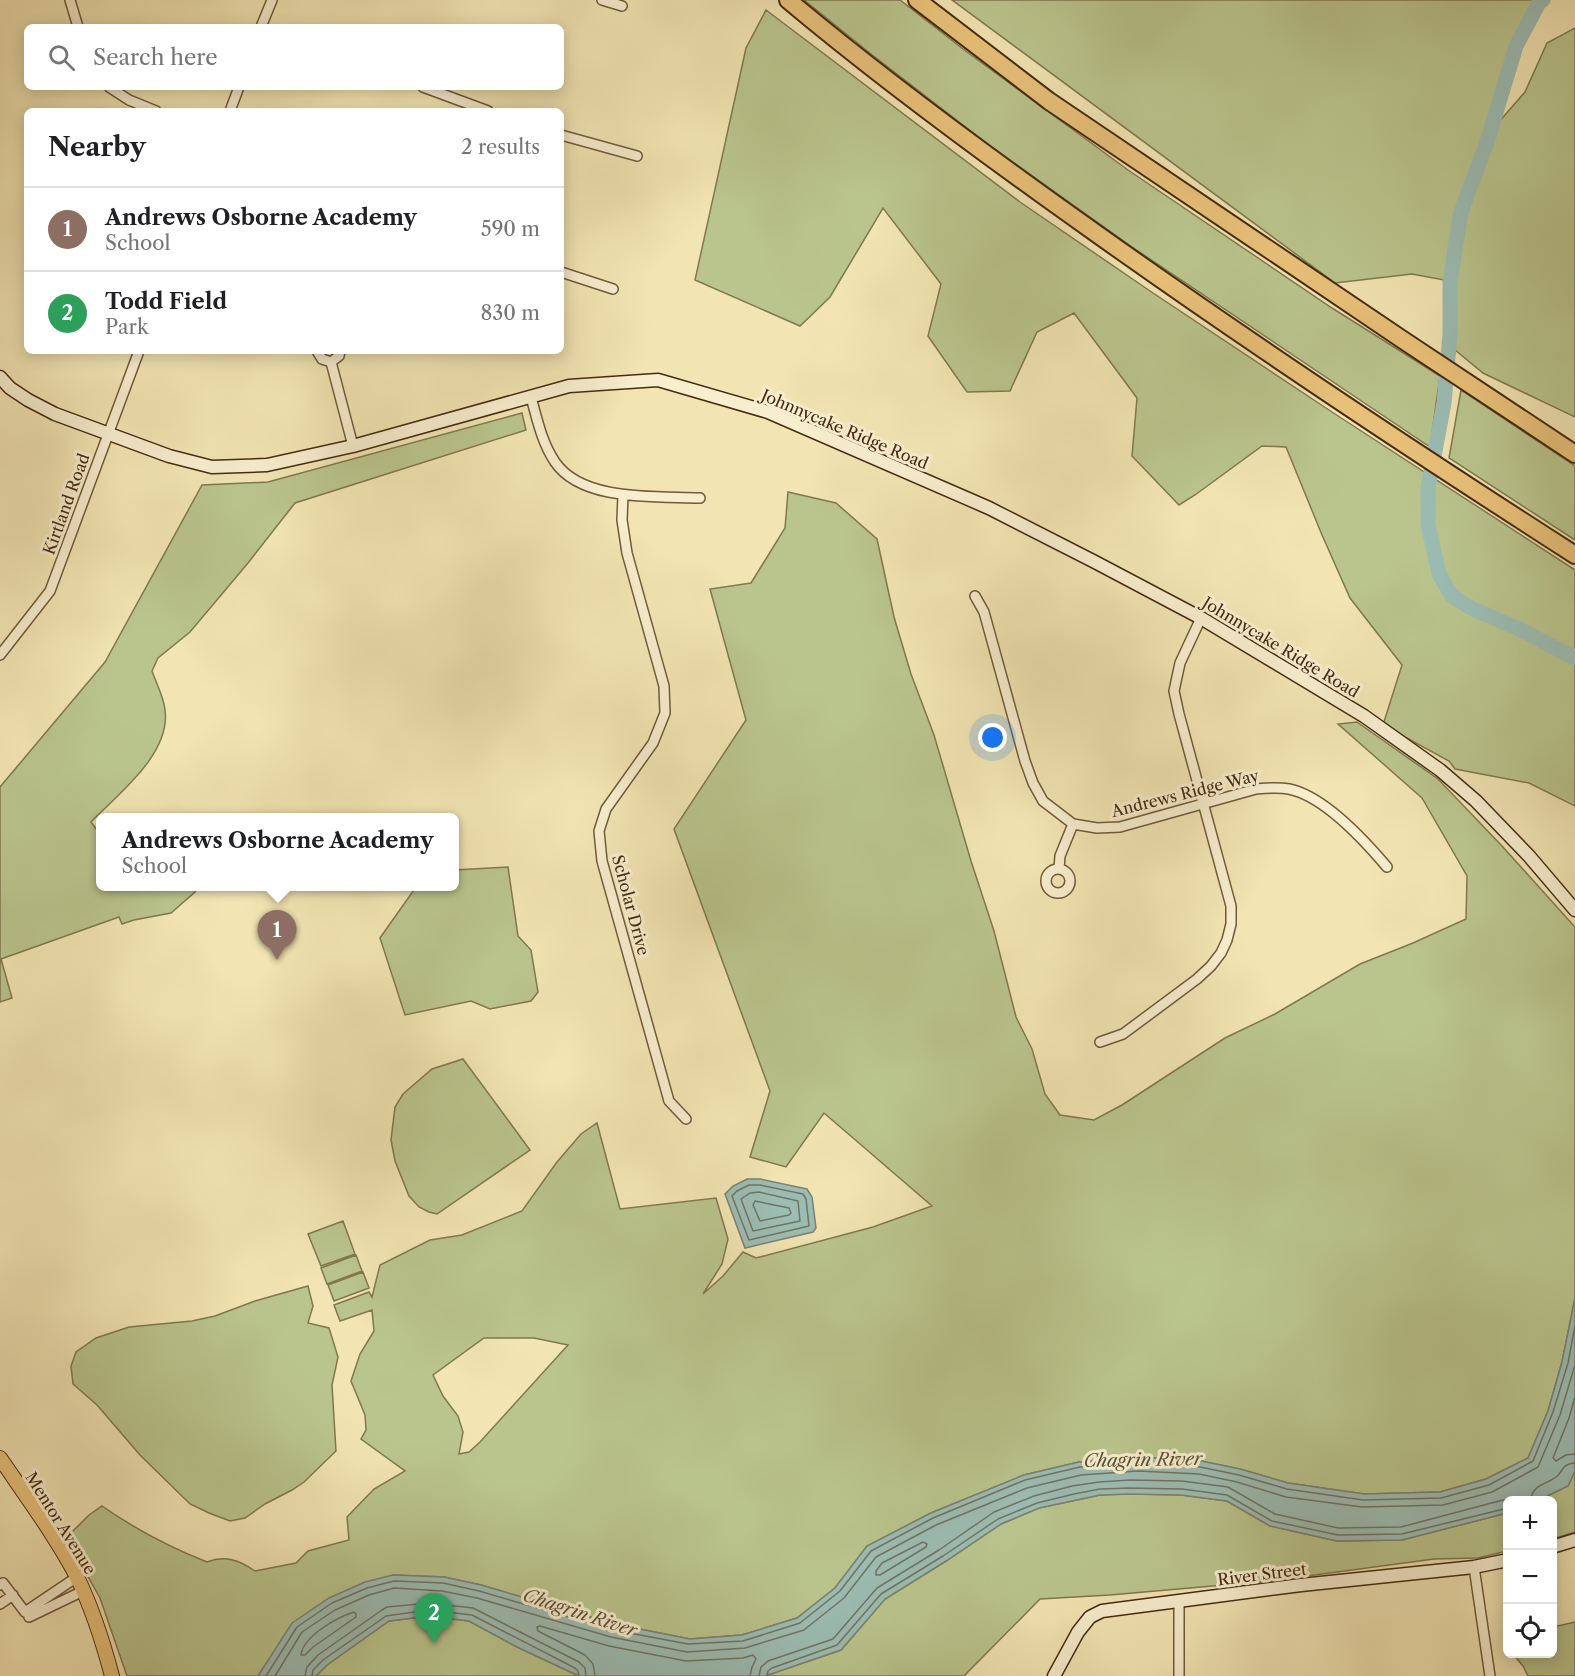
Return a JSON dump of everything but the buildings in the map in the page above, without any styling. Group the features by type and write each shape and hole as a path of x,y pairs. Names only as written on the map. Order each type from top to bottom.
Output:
{"highway":[{"path":"788,0 977,149 1163,281 1575,555"},
{"path":"917,0 1049,101 1575,454"}],"main road":[{"name":"Johnnycake Ridge Road","path":"0,377 10,388 55,414 169,456 212,467 267,465 353,446 569,386 658,380 768,412 989,508 1095,562 1201,618 1364,716 1440,770 1476,801 1529,856 1575,910"},
{"name":"Mentor Avenue","path":"0,1458 49,1528 77,1577 99,1633 112,1676"},
{"path":"1557,1545 1575,1540"},
{"name":"River Street","path":"1054,1676 1078,1632 1090,1617 1102,1611 1301,1585 1474,1567 1503,1561"}],"street":[{"path":"70,0 77,24"},
{"path":"262,24 272,0"},
{"path":"602,0 622,6"},
{"path":"114,90 129,100 149,108"},
{"path":"231,108 238,90"},
{"path":"431,90 480,108"},
{"path":"564,136 637,156"},
{"path":"564,273 613,289"},
{"name":"Kirtland Road","path":"0,655 50,591 138,354"},
{"path":"319,354 322,359 331,362"},
{"path":"331,362 339,354"},
{"path":"331,362 353,446"},
{"path":"531,397 544,442 556,464 574,481 623,495 700,498"},
{"name":"Scholar Drive","path":"623,495 622,520 627,553 664,686 665,713 653,743 606,809 599,831 602,861 669,1101 686,1119"},
{"path":"975,596 984,612 1033,783 1043,801 1073,824 1060,856 1059,869"},
{"path":"1100,1041 1123,1034 1197,979 1221,953 1231,924 1231,906 1174,691 1180,663 1201,618"},
{"name":"Andrews Ridge Way","path":"1073,824 1096,828 1120,827 1256,789 1274,787 1292,790 1327,809 1348,826 1387,867"},
{"path":"1474,1567 1490,1676"},
{"path":"1,1583 25,1612 77,1577"},
{"path":"28,1617 83,1591"},
{"path":"0,1604 13,1595"},
{"path":"1179,1601 1179,1676"}],"green space":[{"path":"804,0 900,0 1128,170 1332,308 1440,376 1430,447 1129,245 990,146"},
{"path":"952,0 1543,0 1540,1 1516,46 1490,132 1525,92 1547,43 1575,28 1575,417 1483,373 1449,345 1450,281 1412,274 1335,283"},
{"path":"766,10 1020,202 1332,412 1575,570 1575,806 1529,783 1455,769 1449,761 1383,725 1402,665 1350,598 1286,447 1262,446 1179,505 1132,456 1137,398 1074,313 1037,332 1010,391 967,392 928,336 941,284 883,208 830,297 800,326 695,280 746,48"},
{"path":"1461,390 1575,466 1575,540 1449,458"},
{"path":"522,413 526,430 295,503 190,632 158,658 152,671 162,695 165,710 165,726 160,742 128,786 100,813 96,813 96,817 91,822 96,829 96,891 195,892 171,913 122,924 119,917 1,959 12,998 0,1002 0,787 105,662 202,485 268,482"},
{"path":"788,492 836,503 877,539 894,617 911,674 934,735 994,931 1016,1017 1032,1049 1045,1094 1060,1115 1094,1120 1122,1105 1225,1038 1275,1014 1360,964 1466,919 1467,876 1422,798 1338,724 1357,722 1438,779 1575,927 1575,1298 1562,1362 1548,1411 1528,1458 1486,1479 1440,1492 1364,1494 1288,1483 1240,1469 1201,1461 1138,1457 1079,1462 1024,1475 931,1513 867,1546 835,1588 797,1618 742,1635 690,1639 614,1624 481,1585 444,1577 393,1575 268,1661 258,1676 127,1676 100,1598 66,1538 89,1515 102,1506 166,1544 207,1562 220,1559 232,1560 255,1571 296,1563 308,1551 349,1540 347,1517 374,1489 405,1471 361,1439 366,1430 365,1415 351,1381 360,1354 374,1331 372,1310 340,1321 334,1305 369,1292 372,1297 380,1265 430,1240 462,1235 522,1211 557,1162 581,1134 597,1123 620,1209 716,1198 728,1239 722,1264 703,1294 723,1276 743,1252 756,1258 873,1227 932,1206 824,1113 786,1167 750,1157 770,1091 674,829 746,720 710,589 751,583 785,528","holes":["484,1338 534,1338 568,1345 480,1442 469,1452 459,1454 463,1432 458,1416 443,1396 433,1375"]},
{"path":"508,867 518,936 531,950 538,992 531,1001 490,1009 471,1001 405,1015 380,938 413,891 459,891 459,870"},
{"path":"463,1059 530,1150 437,1214 419,1207 409,1196 395,1161 391,1140 395,1107 403,1094 432,1069"},
{"path":"343,1221 355,1254 321,1266 308,1234"},
{"path":"356,1255 362,1271 327,1284 321,1268"},
{"path":"363,1272 369,1288 334,1301 328,1285"},
{"path":"308,1286 313,1306 308,1323 329,1328 338,1357 332,1385 336,1451 304,1482 245,1518 230,1521 190,1504 140,1455 97,1405 73,1384 71,1366 76,1352 96,1338 129,1327 192,1321 215,1316 255,1301"},
{"path":"1575,1471 1575,1532 1557,1538 1557,1496 1547,1496 1568,1486"},
{"path":"1100,1495 1181,1495 1227,1501 1270,1526 1337,1541 1402,1540 1503,1514 1503,1552 1478,1558 1434,1559 1270,1581 1040,1599 964,1676 765,1676 841,1650 885,1599 1001,1524 1039,1508"},
{"path":"429,1616 469,1621 579,1676 316,1676 327,1665 389,1621"},
{"path":"1575,1622 1575,1676 1528,1676 1516,1658 1557,1658 1557,1626"}],"water":[{"path":"747,1179 760,1179 807,1189 812,1197 816,1228 813,1232 745,1248 725,1194 733,1186"},
{"name":"Chagrin River","path":"1575,1298 1575,1471 1568,1486 1547,1496 1503,1496 1503,1514 1402,1540 1337,1541 1270,1526 1227,1501 1181,1495 1100,1495 1039,1508 1001,1524 885,1599 841,1650 765,1676 579,1676 469,1621 429,1616 389,1621 327,1665 316,1676 258,1676 292,1623 329,1598 365,1582 393,1575 444,1577 481,1585 614,1624 690,1639 742,1635 797,1618 835,1588 867,1546 931,1513 1024,1475 1079,1462 1138,1457 1201,1461 1240,1469 1288,1483 1364,1494 1440,1492 1486,1479 1528,1458 1548,1411 1562,1362"}],"waterway":[{"path":"1543,0 1540,1 1516,46 1488,139 1461,212 1450,281 1450,334 1444,403 1428,488 1428,524 1439,574 1452,596 1471,608 1519,629 1575,658"}],"place":[{"name":"Andrews Osborne Academy","path":"277,960"},
{"name":"Todd Field","path":"434,1643"}]}
